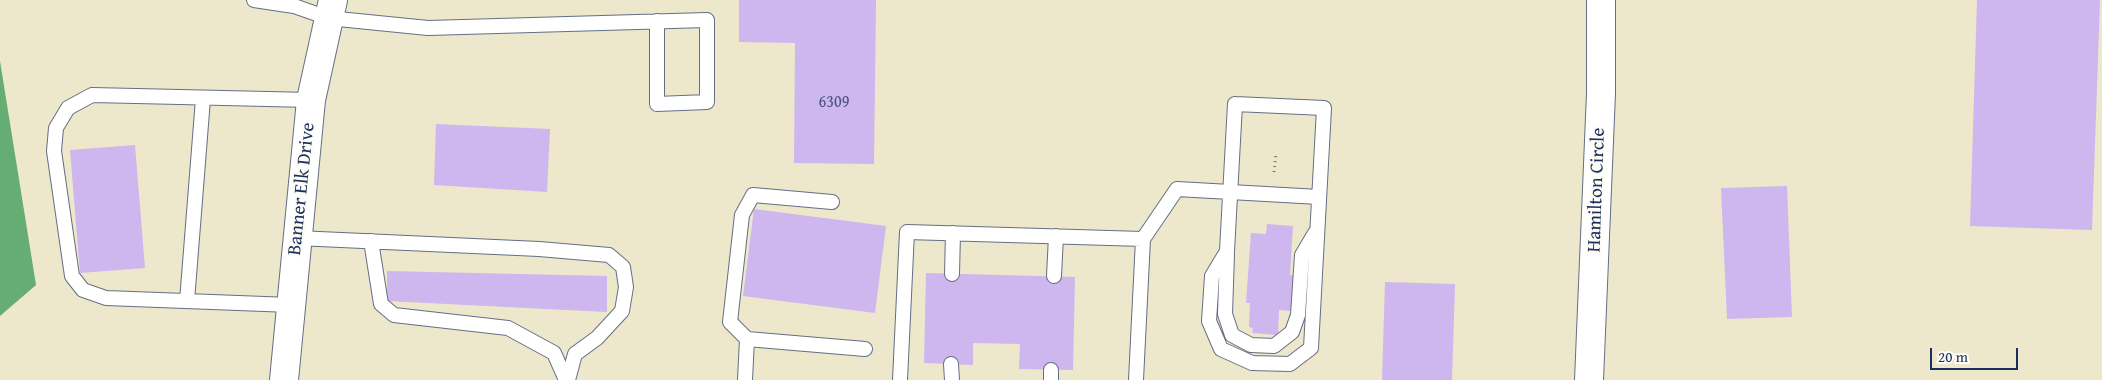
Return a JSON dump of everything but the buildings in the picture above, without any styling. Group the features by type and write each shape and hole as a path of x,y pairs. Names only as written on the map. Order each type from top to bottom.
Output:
{"street":[{"name":"Hamilton Circle","path":"1589,380 1601,92 1601,0"},
{"name":"Banner Elk Drive","path":"284,380 311,100 330,9"}],"lane":[{"path":"254,0 330,9 428,28 657,21 707,20 707,102 658,104 657,21"},
{"path":"291,304 106,298 83,290 72,276 54,151 56,128 68,108 92,95 311,100"},
{"path":"187,301 203,99"},
{"path":"1227,251 1212,276 1210,320 1221,350 1252,363 1290,364 1311,348 1324,108 1234,104 1225,314 1232,335 1251,346 1274,346 1292,332 1298,315 1302,255 1317,231"},
{"path":"1136,380 1143,239 1177,189 1319,198"},
{"path":"832,202 753,195 742,215 730,322 748,340 865,349"},
{"path":"900,380 907,232 1143,239"},
{"path":"952,274 953,233"},
{"path":"1054,276 1056,236"},
{"path":"297,238 539,249 609,255 623,267 626,287 622,311 598,338 575,354 567,380"},
{"path":"372,241 381,304 394,314 508,328 554,353 567,380"},
{"path":"744,380 748,340"},
{"path":"951,364 952,380"}],"green space":[{"path":"0,61 36,285 0,316"}]}
